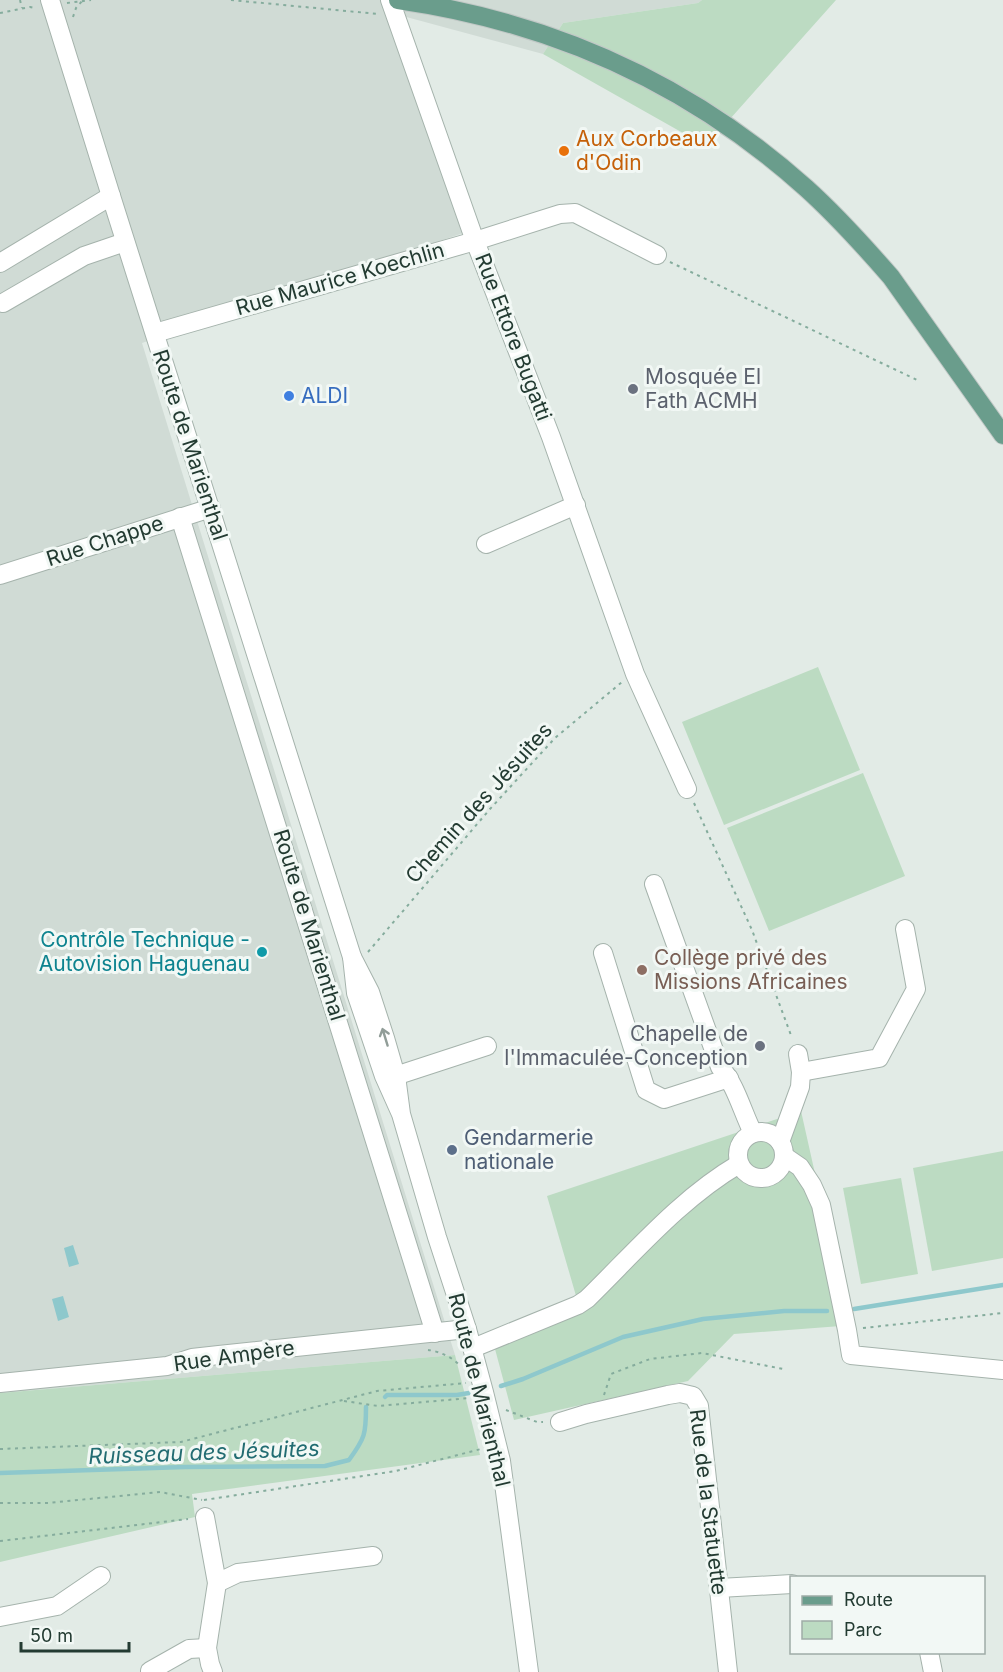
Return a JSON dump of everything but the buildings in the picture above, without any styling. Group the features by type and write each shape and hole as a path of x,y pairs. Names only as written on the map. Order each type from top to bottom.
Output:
{"main road":[{"path":"395,5 444,7 549,35 634,71 692,102 732,129 807,189 870,253 891,277 1003,435"}],"street":[{"name":"Route de Marienthal","path":"43,4 111,196 352,957 370,992 390,1078 473,1348 501,1461 530,1672"},
{"name":"Rue Ettore Bugatti","path":"395,5 475,241 552,436 635,674 687,789"},
{"path":"0,263 111,196"},
{"name":"Rue Maurice Koechlin","path":"155,333 475,241 560,214 575,213 659,257"},
{"path":"3,303 84,256 125,242"},
{"path":"486,544 576,506"},
{"name":"Rue Chappe","path":"0,575 211,508"},
{"name":"Route de Marienthal","path":"180,517 435,1333"},
{"path":"654,884 720,1067 729,1078 753,1133"},
{"path":"905,929 916,989 879,1058 800,1063 800,1087 782,1149 782,1164 778,1170 765,1178 757,1178 743,1170 737,1156 741,1142 746,1136 760,1131 768,1133 775,1136 782,1149 800,1167 812,1185 821,1205 851,1355 1003,1370"},
{"path":"603,953 646,1090 664,1099 729,1078"},
{"path":"390,1078 487,1046"},
{"path":"473,1348 578,1305 674,1214 714,1179 739,1164"},
{"name":"Rue Ampère","path":"0,1383 167,1366 192,1358 219,1354 467,1329"},
{"name":"Rue de la Statuette","path":"560,1422 599,1410 668,1395 680,1393 693,1396 699,1406 728,1672"},
{"path":"205,1517 217,1583 207,1648 213,1672"},
{"path":"217,1583 238,1573 373,1556"},
{"path":"0,1617 57,1606 101,1576"},
{"path":"719,1588 790,1584"},
{"path":"150,1671 189,1649 207,1648"},
{"path":"930,1654 933,1672"}],"path":[{"path":"20,0 22,8"},
{"path":"82,1 91,0"},
{"path":"231,0 395,5"},
{"path":"0,13 43,4"},
{"path":"659,257 917,380"},
{"name":"Chemin des Jésuites","path":"352,957 367,953 490,809 555,738 635,674"},
{"path":"687,789 752,930 800,1063"},
{"path":"847,1330 1003,1313"},
{"path":"412,1335 414,1349 434,1351 456,1362 461,1368"},
{"path":"599,1410 611,1374 650,1359 702,1353 783,1369"},
{"path":"0,1449 181,1442 377,1391 469,1382"},
{"path":"341,1401 378,1406 474,1398"},
{"path":"500,1408 537,1422 560,1422"},
{"path":"0,1503 48,1503 160,1492 202,1500 396,1471 489,1447 501,1461"},
{"path":"0,1541 205,1517"}],"shaded area":[{"path":"0,0 702,0 698,3 563,23 543,54 399,15 466,232 142,343 455,1355 0,1393"}],"green space":[{"path":"702,0 836,0 706,146 543,54 563,23 698,3"},
{"path":"818,667 860,770 724,825 682,722"},
{"path":"863,773 905,876 769,931 727,828"},
{"path":"801,1111 854,1325 734,1334 688,1381 514,1420 495,1349 581,1313 547,1196"},
{"path":"1003,1151 1003,1258 932,1271 913,1168"},
{"path":"901,1178 918,1274 861,1284 843,1188"},
{"path":"455,1355 480,1455 192,1494 195,1517 0,1562 0,1393"}],"water":[{"path":"73,1245 79,1264 69,1267 64,1248"},
{"path":"63,1296 69,1317 58,1321 52,1299"}],"waterway":[{"path":"854,1309 1003,1285"},
{"name":"Ruisseau des Jésuites","path":"501,1386 623,1337 703,1319 784,1311 827,1311"},
{"name":"Ruisseau des Jésuites","path":"385,1397 387,1395 469,1393"},
{"name":"Ruisseau des Jésuites","path":"0,1473 185,1467 325,1466 349,1460 354,1453 364,1435 366,1407"}],"place":[{"name":"Aux Corbeaux d'Odin","path":"564,151"},
{"name":"Mosquée El Fath ACMH","path":"633,389"},
{"name":"ALDI","path":"289,396"},
{"name":"Contrôle Technique - Autovision Haguenau","path":"262,952"},
{"name":"Collège privé des Missions Africaines","path":"642,970"},
{"name":"Chapelle de l'Immaculée-Conception","path":"760,1046"},
{"name":"Gendarmerie nationale","path":"452,1150"}]}
